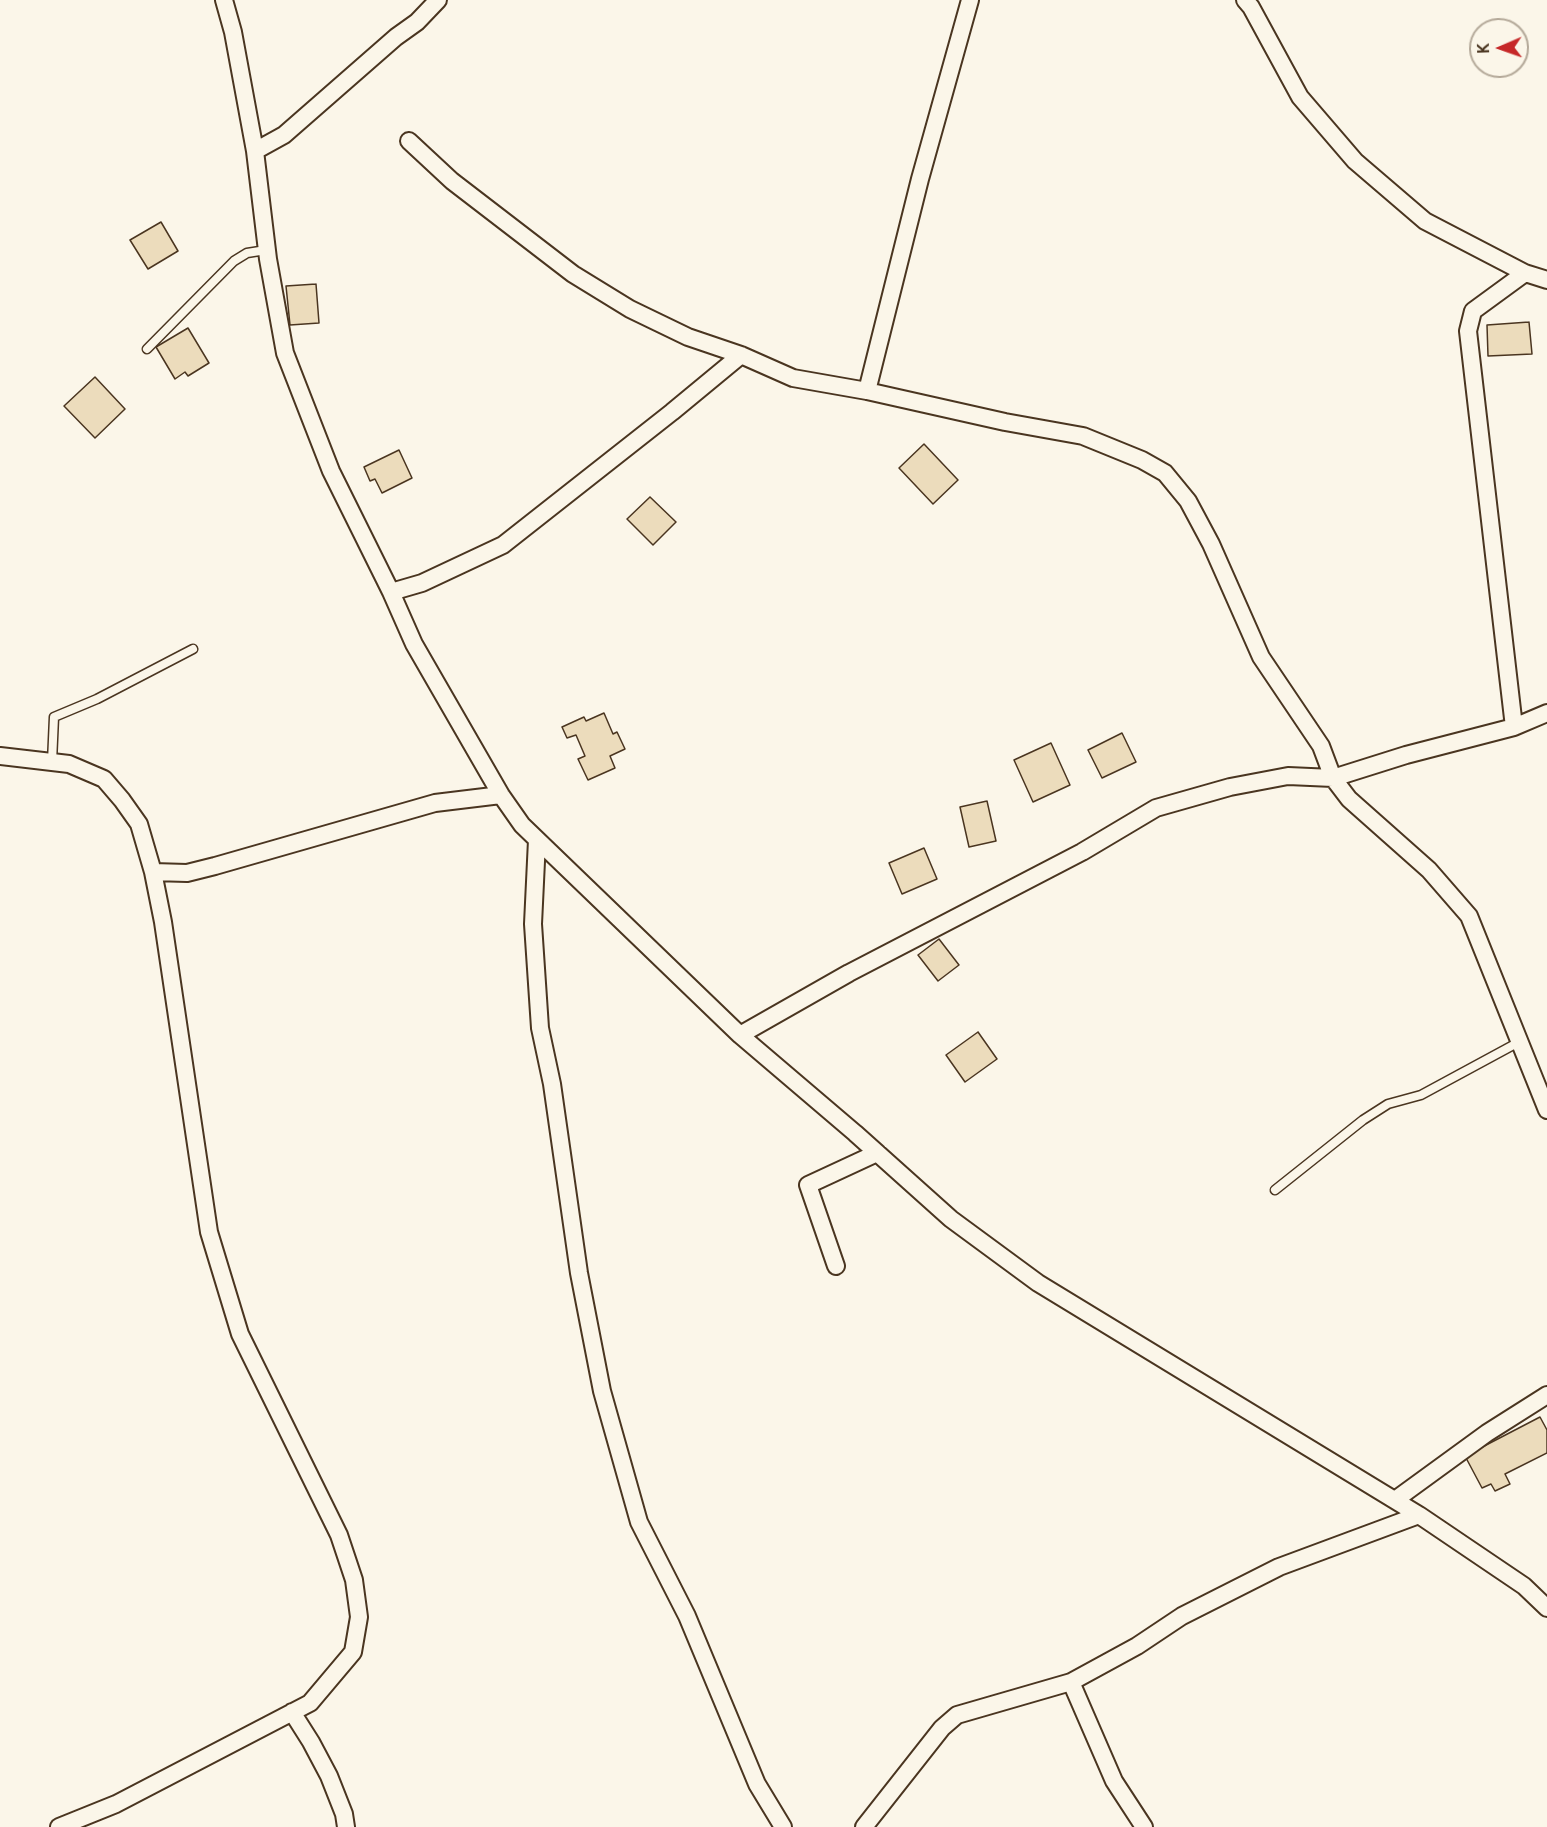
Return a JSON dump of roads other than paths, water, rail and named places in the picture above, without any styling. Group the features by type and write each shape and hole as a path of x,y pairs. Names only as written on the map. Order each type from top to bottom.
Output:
{"street":[{"path":"224,0 233,32 255,151 266,250 285,352 331,471 391,592 414,645 501,795 522,825 740,1035 951,1219 1038,1283 1419,1515 1524,1586 1547,1608"},
{"path":"255,151 284,135 396,37 417,22 438,0"},
{"path":"867,391 920,178 970,0"},
{"path":"1245,0 1300,97 1355,162 1425,221 1525,273 1547,280"},
{"path":"409,141 452,181 573,274 630,309 688,337 741,355 793,378 1083,436 1142,460 1165,473 1188,501 1211,544 1261,657 1321,746 1333,778 1349,799 1429,870 1469,916 1547,1110"},
{"path":"1514,727 1468,331 1473,311 1525,273"},
{"path":"391,592 422,583 503,545 741,355"},
{"path":"740,1035 849,973 1082,852 1155,808 1230,787 1288,776 1333,778 1406,755 1514,727 1547,712"},
{"path":"4,753 69,764 104,779 139,824 153,872 163,922 209,1232 240,1334 339,1535 354,1580 359,1617 352,1652 310,1703 116,1804 59,1827"},
{"path":"153,872 187,873 435,803 501,795"},
{"path":"537,840 533,924 540,1028 552,1084 579,1273 602,1391 639,1522 687,1616 758,1784 783,1827"},
{"path":"836,1266 808,1185 877,1153"},
{"path":"1395,1500 1487,1433 1547,1395"},
{"path":"864,1827 942,1728 957,1715 1071,1682 1137,1646 1182,1616 1279,1567 1419,1515"},
{"path":"1071,1682 1114,1781 1144,1827"},
{"path":"292,1712 329,1776 344,1814 346,1827"}],"lane":[{"path":"147,349 240,255 266,250"},
{"path":"52,762 54,717 97,699 193,649"},
{"path":"1275,1190 1363,1120 1388,1104 1422,1095 1519,1042"}]}
